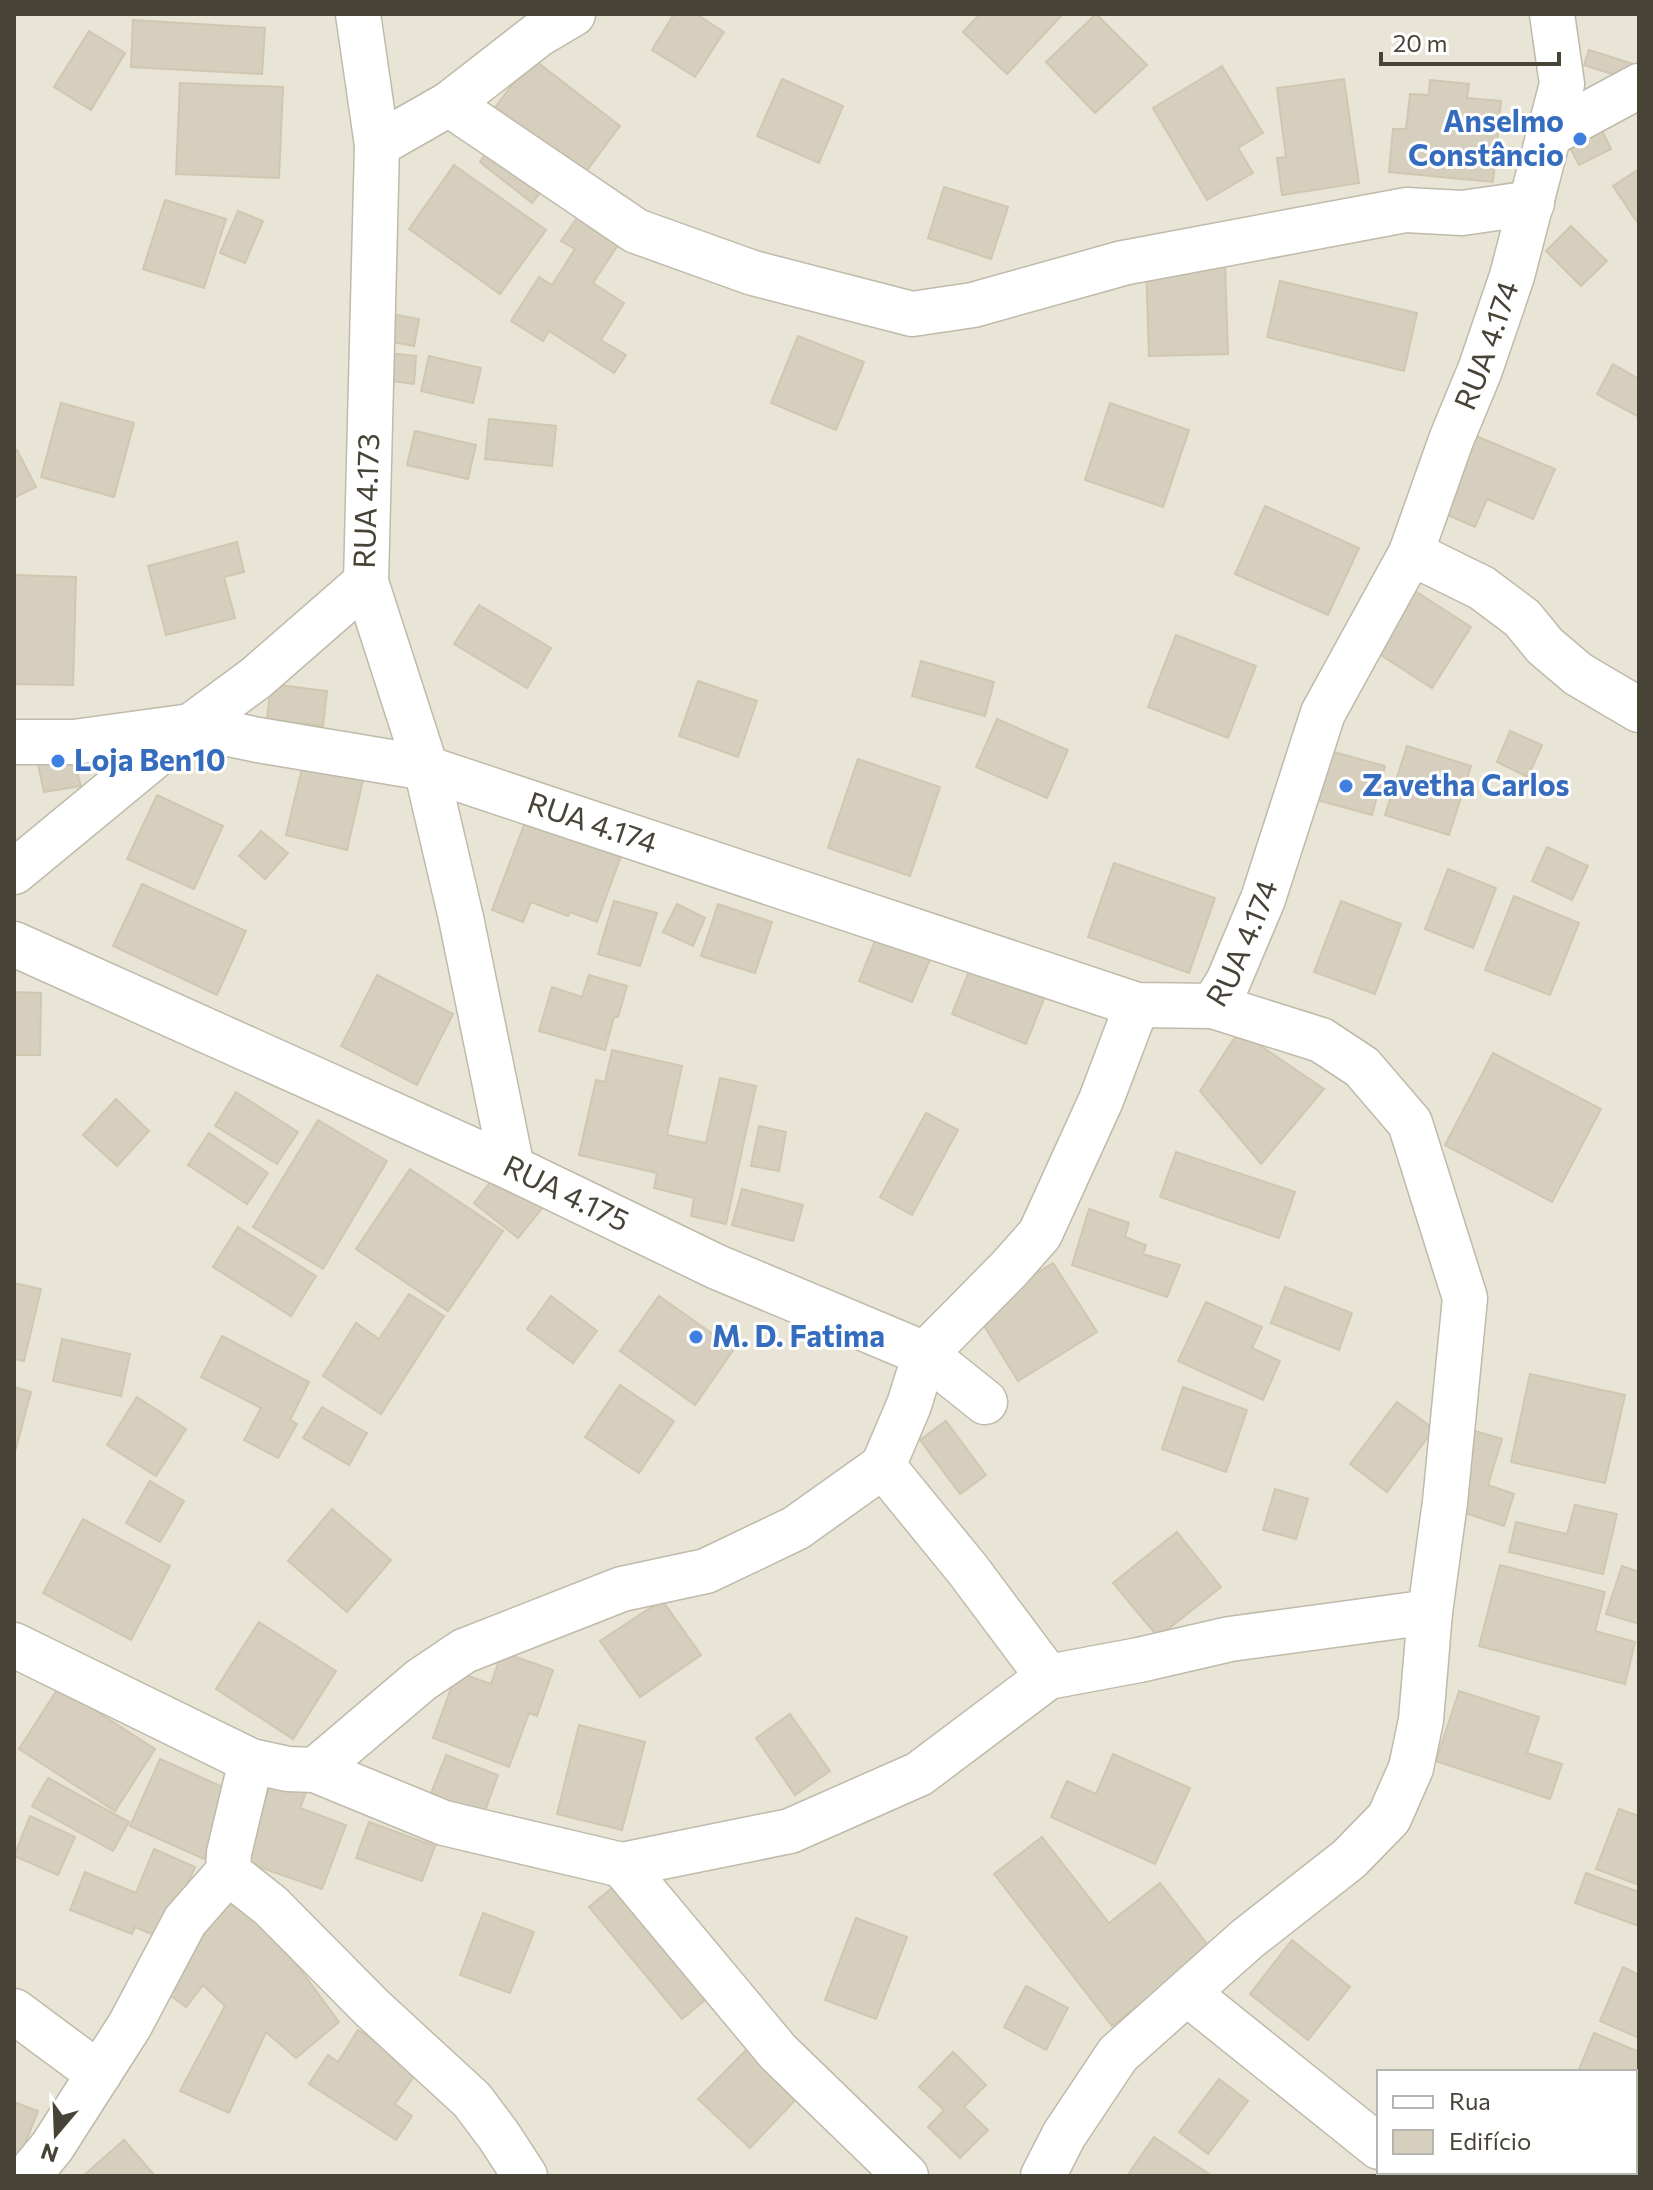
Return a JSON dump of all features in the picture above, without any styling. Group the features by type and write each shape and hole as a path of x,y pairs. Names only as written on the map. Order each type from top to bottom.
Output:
{"street":[{"name":"RUA 4.173","path":"14,872 191,726 256,678 366,582 377,145 358,14"},
{"path":"377,145 449,104 539,34 573,14"},
{"name":"RUA 4.174","path":"191,726 237,737 426,768 1137,1005 1213,1006 1228,982 1263,899 1323,713 1411,553 1508,289 1562,84 1552,14"},
{"path":"1550,134 1639,86"},
{"path":"449,104 636,231 753,273 912,314 973,305 1123,263 1406,210 1462,213 1532,203"},
{"path":"1411,553 1482,588 1522,618 1545,646 1578,674 1639,710"},
{"name":"RUA 4.175","path":"366,582 426,768 461,918 512,1168 717,1267 925,1354 985,1402"},
{"path":"14,742 74,742 191,726"},
{"path":"14,944 512,1168"},
{"path":"315,1770 421,1680 464,1651 622,1589 706,1571 796,1528 883,1466 909,1405 925,1354 1040,1234 1101,1100 1137,1005"},
{"path":"1043,2176 1064,2135 1118,2054 1247,1939 1349,1859 1389,1818 1411,1768 1419,1732 1465,1298 1410,1123 1362,1067 1321,1040 1213,1006"},
{"path":"883,1466 968,1570 1048,1677"},
{"path":"14,1645 251,1761 288,1769 315,1770 444,1823 622,1865 790,1831 919,1774 1048,1677 1230,1639 1430,1612"},
{"path":"28,2176 52,2147 130,2025 185,1921 228,1872 229,1853 251,1761"},
{"path":"622,1865 778,2052 906,2176"},
{"path":"228,1872 271,1906 372,2008 472,2100 525,2176"},
{"path":"1187,1993 1377,2145"},
{"path":"14,2011 99,2074"}],"shaded area":[{"path":"14,14 1639,14 1639,2176 14,2176"}],"building":[{"path":"674,14 696,14 724,32 695,77 652,50"},
{"path":"980,14 1063,14 1007,74 963,32"},
{"path":"1096,14 1147,65 1095,113 1046,62"},
{"path":"133,20 265,28 262,74 131,67"},
{"path":"89,31 125,53 91,110 54,87"},
{"path":"1589,50 1633,64 1628,79 1584,65"},
{"path":"532,58 620,126 582,177 494,109"},
{"path":"1222,66 1263,133 1238,148 1253,173 1207,200 1153,108"},
{"path":"782,79 843,106 819,163 757,136"},
{"path":"1344,79 1359,183 1282,195 1277,158 1286,157 1277,88"},
{"path":"1430,80 1469,84 1467,98 1501,101 1493,182 1389,172 1393,129 1406,129 1410,94 1429,95"},
{"path":"180,83 283,87 279,178 176,174"},
{"path":"1595,116 1611,149 1579,165 1562,132"},
{"path":"490,148 542,190 532,203 480,162"},
{"path":"454,165 546,230 500,294 409,229"},
{"path":"1639,169 1639,225 1613,186"},
{"path":"944,187 1008,207 991,259 928,238"},
{"path":"165,200 226,219 204,288 143,269"},
{"path":"238,211 263,221 245,263 220,253"},
{"path":"577,218 618,245 593,283 624,303 601,340 626,355 614,373 549,331 543,341 511,321 539,277 552,285 575,249 561,241"},
{"path":"1571,226 1607,261 1581,286 1546,251"},
{"path":"1225,264 1228,354 1149,356 1146,266"},
{"path":"1280,281 1417,313 1404,371 1267,337"},
{"path":"380,312 419,319 414,346 375,339"},
{"path":"798,336 864,362 836,430 771,403"},
{"path":"376,352 416,356 414,384 373,379"},
{"path":"429,356 481,368 473,403 421,391"},
{"path":"1613,364 1639,379 1639,417 1597,394"},
{"path":"61,403 134,423 114,497 41,477"},
{"path":"1110,403 1189,430 1163,507 1085,480"},
{"path":"489,419 556,426 552,466 485,459"},
{"path":"415,431 476,445 468,479 407,465"},
{"path":"1471,434 1555,469 1533,519 1487,499 1475,527 1438,511"},
{"path":"17,450 36,487 14,498 14,451"},
{"path":"1265,506 1359,548 1328,615 1235,574"},
{"path":"237,542 244,572 224,577 235,618 166,635 148,566"},
{"path":"14,575 76,577 73,685 14,684"},
{"path":"1409,587 1471,627 1432,688 1370,648"},
{"path":"479,605 551,648 527,688 454,644"},
{"path":"1176,635 1256,666 1228,738 1148,707"},
{"path":"921,661 994,682 985,716 912,696"},
{"path":"698,681 757,701 738,757 679,736"},
{"path":"271,684 327,691 323,726 267,719"},
{"path":"997,719 1068,750 1047,798 976,767"},
{"path":"1510,731 1542,745 1528,777 1497,762"},
{"path":"69,745 81,786 44,792 35,751"},
{"path":"1407,746 1471,766 1449,835 1385,815"},
{"path":"1319,748 1385,766 1372,815 1306,797"},
{"path":"305,756 365,771 347,850 286,835"},
{"path":"858,759 940,787 910,876 828,848"},
{"path":"157,795 223,826 194,889 127,859"},
{"path":"530,809 621,856 597,922 570,912 568,916 531,902 523,922 492,910"},
{"path":"261,831 288,853 265,879 239,856"},
{"path":"1547,847 1588,866 1572,900 1532,881"},
{"path":"1114,863 1215,898 1189,973 1088,937"},
{"path":"1448,869 1496,888 1473,948 1425,929"},
{"path":"142,884 246,931 217,995 113,946"},
{"path":"1514,896 1579,923 1550,995 1485,970"},
{"path":"614,901 657,913 640,966 598,954"},
{"path":"1341,901 1401,924 1375,994 1314,972"},
{"path":"677,904 705,918 693,946 663,932"},
{"path":"718,904 772,922 755,973 701,956"},
{"path":"877,936 931,957 912,1002 859,981"},
{"path":"973,961 1047,991 1026,1044 952,1014"},
{"path":"377,975 453,1014 417,1085 341,1046"},
{"path":"589,975 627,986 605,1050 539,1031 552,987 582,997"},
{"path":"14,992 41,993 40,1055 14,1055"},
{"path":"1239,1031 1324,1089 1261,1164 1200,1091"},
{"path":"612,1050 682,1066 667,1135 706,1143 720,1078 756,1086 726,1224 691,1216 694,1198 654,1188 657,1173 579,1155 596,1080 605,1082"},
{"path":"1493,1053 1601,1109 1552,1202 1445,1145"},
{"path":"236,1092 298,1132 277,1164 215,1126"},
{"path":"116,1099 149,1131 117,1166 83,1135"},
{"path":"926,1113 958,1130 912,1215 880,1197"},
{"path":"318,1120 387,1161 323,1269 253,1227"},
{"path":"759,1126 786,1132 779,1171 751,1166"},
{"path":"209,1133 268,1173 247,1204 188,1165"},
{"path":"1176,1152 1295,1192 1279,1238 1160,1197"},
{"path":"410,1169 503,1231 448,1311 356,1249"},
{"path":"499,1171 544,1206 518,1238 474,1203"},
{"path":"742,1189 803,1205 793,1241 732,1225"},
{"path":"1089,1209 1129,1223 1125,1237 1146,1245 1143,1254 1180,1265 1167,1297 1072,1265"},
{"path":"238,1227 316,1276 291,1316 213,1267"},
{"path":"1053,1263 1097,1332 1018,1381 975,1311"},
{"path":"14,1283 41,1289 24,1361 14,1359"},
{"path":"1285,1287 1352,1313 1339,1350 1271,1323"},
{"path":"409,1294 444,1316 381,1414 323,1376 356,1323 379,1339"},
{"path":"551,1296 597,1331 573,1363 527,1329"},
{"path":"659,1296 734,1349 695,1405 620,1351"},
{"path":"1206,1302 1262,1327 1252,1348 1280,1361 1263,1400 1178,1361"},
{"path":"222,1336 309,1382 290,1420 297,1424 278,1458 244,1440 261,1408 201,1377"},
{"path":"62,1339 130,1354 121,1396 53,1381"},
{"path":"1530,1374 1625,1395 1605,1483 1511,1462"},
{"path":"620,1385 674,1421 639,1473 585,1437"},
{"path":"14,1387 31,1392 15,1452 14,1452"},
{"path":"1183,1387 1247,1410 1226,1472 1162,1449"},
{"path":"137,1397 186,1429 156,1476 107,1445"},
{"path":"1397,1402 1434,1429 1387,1492 1350,1464"},
{"path":"322,1407 367,1433 349,1465 303,1438"},
{"path":"946,1421 986,1475 960,1494 920,1440"},
{"path":"1475,1431 1502,1439 1488,1485 1514,1494 1504,1526 1450,1508"},
{"path":"150,1481 184,1501 160,1542 126,1523"},
{"path":"1275,1489 1308,1499 1296,1539 1263,1530"},
{"path":"1575,1505 1617,1514 1603,1574 1509,1552 1516,1522 1567,1534"},
{"path":"332,1509 391,1560 347,1612 288,1561"},
{"path":"83,1519 170,1566 131,1640 43,1593"},
{"path":"1177,1532 1221,1587 1158,1637 1113,1583"},
{"path":"1500,1565 1605,1592 1595,1631 1635,1642 1625,1684 1479,1646"},
{"path":"1622,1566 1639,1572 1639,1624 1606,1614"},
{"path":"662,1600 701,1655 640,1697 600,1641"},
{"path":"259,1622 336,1671 293,1739 216,1689"},
{"path":"502,1652 553,1670 537,1716 529,1713 509,1767 433,1738 457,1672 491,1684"},
{"path":"59,1687 155,1749 115,1811 19,1749"},
{"path":"1459,1691 1539,1717 1527,1753 1562,1764 1550,1799 1436,1761"},
{"path":"790,1714 830,1771 795,1795 756,1738"},
{"path":"579,1725 645,1742 622,1830 557,1814"},
{"path":"1113,1754 1190,1788 1155,1864 1051,1817 1067,1781 1096,1794"},
{"path":"446,1755 498,1775 481,1822 428,1801"},
{"path":"160,1759 234,1792 204,1859 130,1826"},
{"path":"273,1777 307,1790 300,1808 346,1825 322,1889 242,1861"},
{"path":"48,1778 129,1822 113,1851 32,1806"},
{"path":"1619,1809 1639,1816 1639,1885 1596,1869"},
{"path":"30,1816 75,1837 58,1875 14,1856"},
{"path":"369,1822 435,1846 422,1881 356,1858"},
{"path":"1042,1837 1109,1923 1160,1883 1211,1949 1112,2026 994,1874"},
{"path":"154,1849 195,1867 164,1939 135,1927 132,1934 70,1910 85,1872 136,1893"},
{"path":"1586,1873 1639,1892 1639,1926 1575,1903"},
{"path":"624,1878 717,1990 682,2019 589,1907"},
{"path":"239,1886 339,2022 296,2058 266,2032 229,2113 180,2091 225,2006 203,1985 186,2007 159,1987"},
{"path":"483,1913 534,1932 510,1993 460,1975"},
{"path":"856,1918 907,1937 876,2019 825,2000"},
{"path":"1292,1940 1350,1987 1308,2040 1250,1994"},
{"path":"1623,1967 1639,1975 1639,2038 1600,2021"},
{"path":"1026,1986 1068,2008 1046,2050 1004,2027"},
{"path":"358,2030 419,2069 395,2104 412,2116 396,2140 309,2084 328,2055 338,2062"},
{"path":"1594,2033 1639,2052 1637,2090 1637,2070 1579,2070"},
{"path":"748,2048 799,2096 750,2148 698,2099"},
{"path":"953,2052 986,2085 964,2107 988,2130 960,2158 928,2127 944,2110 919,2087"},
{"path":"1219,2079 1248,2101 1208,2154 1179,2132"},
{"path":"14,2102 38,2111 14,2172"},
{"path":"1154,2137 1212,2176 1127,2176"},
{"path":"124,2140 155,2176 83,2176"},
{"path":"1521,2174 1570,2174 1569,2176"}],"place":[{"name":"Anselmo Constâncio","path":"1580,139"},
{"name":"Loja Ben10","path":"58,761"},
{"name":"Zavetha Carlos","path":"1346,786"},
{"name":"M. D. Fatima","path":"696,1337"}]}
